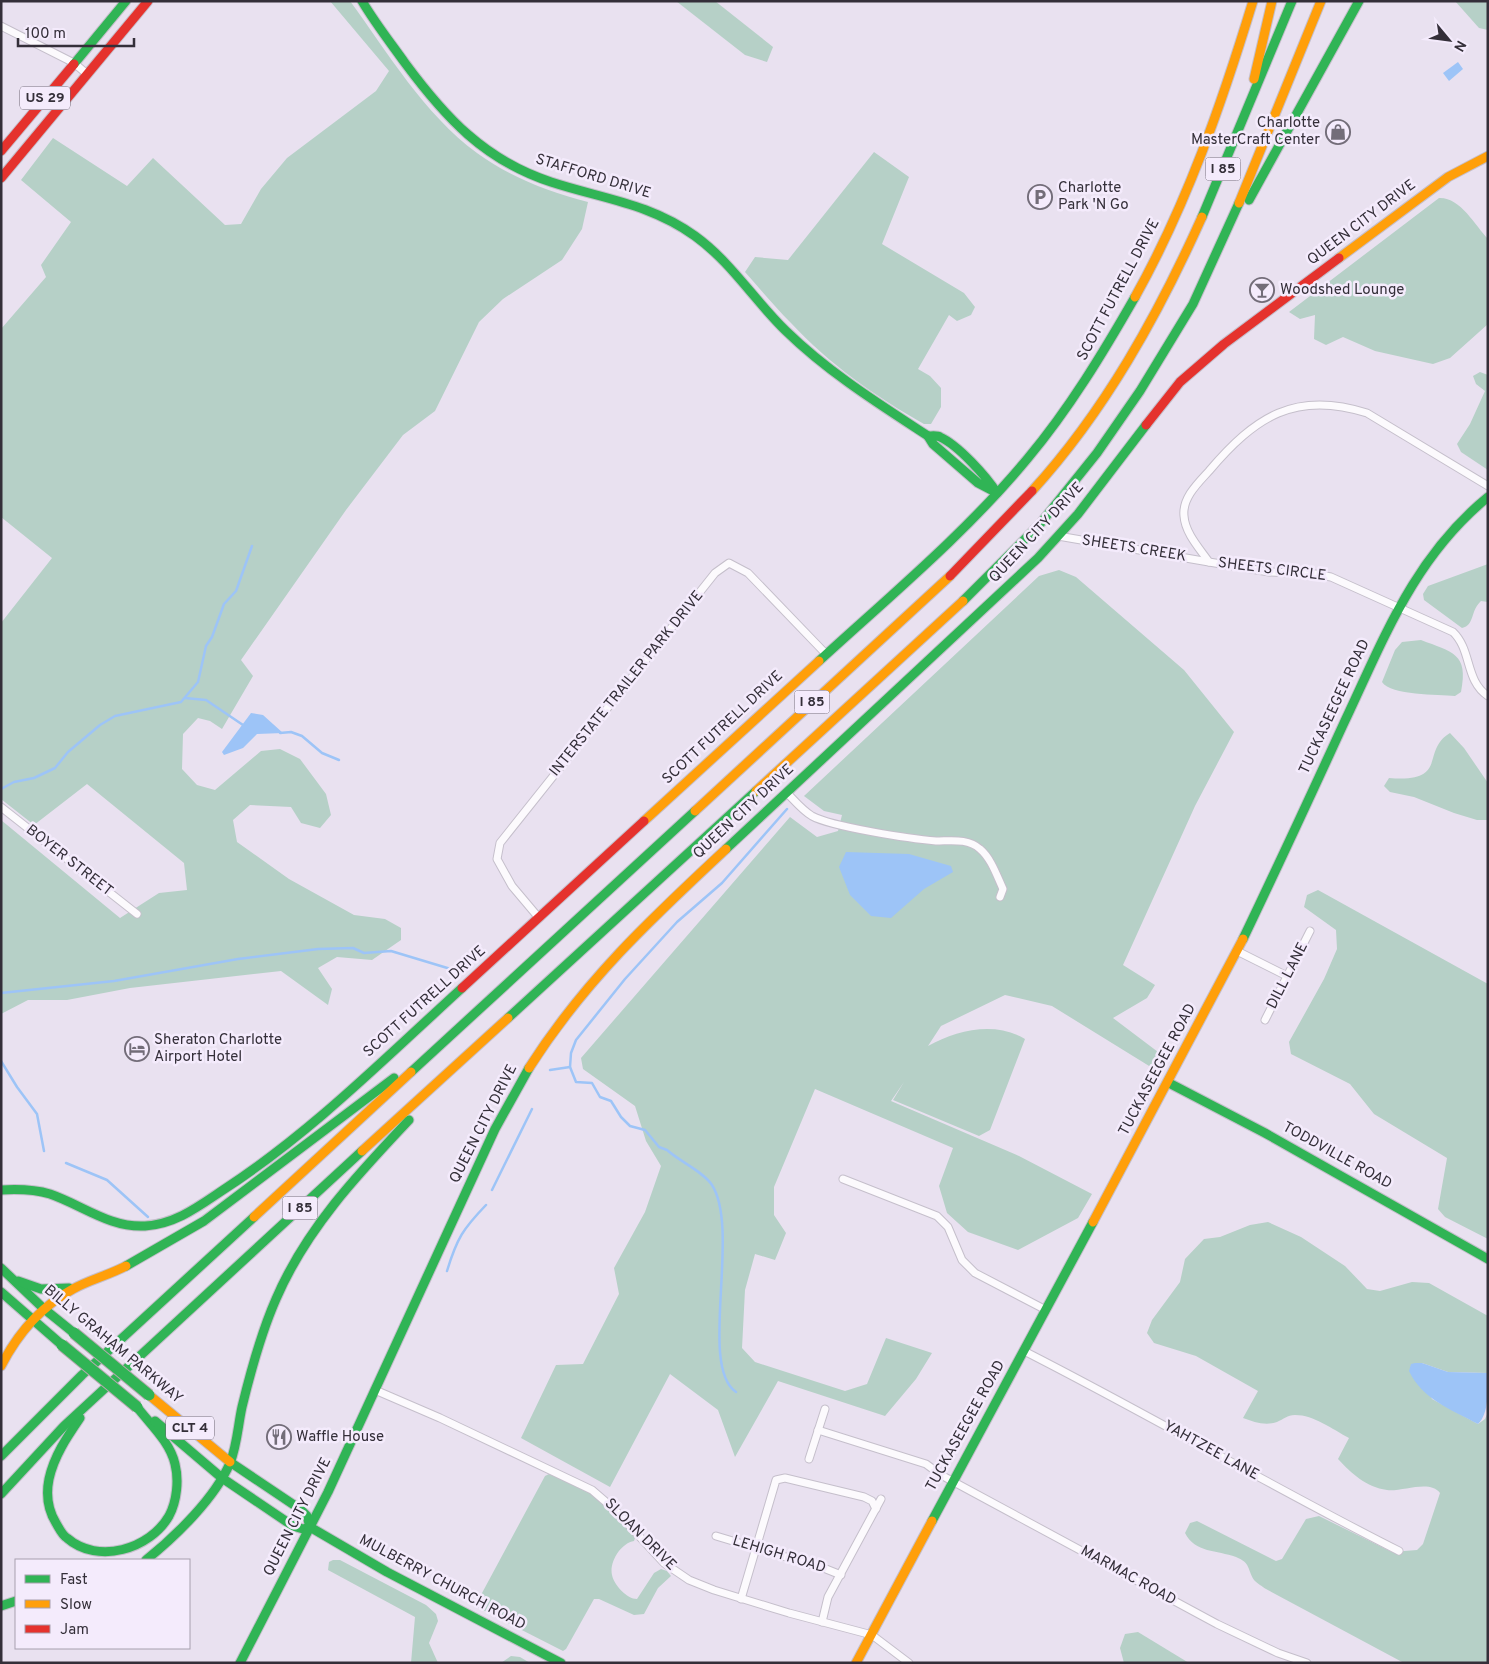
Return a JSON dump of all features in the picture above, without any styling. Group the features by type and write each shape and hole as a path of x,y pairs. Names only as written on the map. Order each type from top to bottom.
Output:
{"main road":[{"name":"US 29","path":"1,151 126,1"},
{"name":"US 29","path":"1,178 148,1"},
{"name":"STAFFORD DRIVE","path":"362,1 386,39 430,99 467,135 507,162 530,174 573,189 627,202 655,212 696,236 723,260 770,314 812,355 868,398 928,436 939,436 965,456 985,475 997,493"},
{"name":"SCOTT FUTRELL DRIVE","path":"1,1190 22,1188 54,1194 104,1219 132,1226 157,1225 177,1218 242,1178 322,1115 931,558 997,493 1040,444 1083,385 1126,315 1156,257 1193,174 1223,95 1253,1"},
{"path":"1245,118 1272,1"},
{"name":"I 85","path":"1,1456 82,1374 945,581 1010,516 1051,469 1103,401 1145,332 1186,249 1245,118 1292,1"},
{"name":"I 85","path":"1,1494 46,1445 93,1399 659,878 951,613 1040,524 1098,453 1140,391 1193,304 1212,266 1257,162 1321,1"},
{"path":"1212,266 1359,1"},
{"name":"QUEEN CITY DRIVE","path":"240,1663 310,1527 514,1093 548,1037 588,983 624,945 1007,588 1058,536 1112,472 1163,403 1190,372 1224,344 1448,178 1488,156"},
{"name":"TUCKASEEGEE ROAD","path":"856,1663 952,1481 1169,1082 1237,951 1398,609 1418,571 1435,547 1461,519 1488,497"},
{"path":"147,1559 173,1536 222,1478 230,1462 258,1346 276,1297 297,1258 332,1207 367,1163 486,1039"},
{"path":"1,1366 14,1341 32,1318 43,1308 74,1288 113,1273 155,1251 204,1221 443,1043"},
{"name":"TODDVILLE ROAD","path":"1169,1082 1265,1133 1488,1259"},
{"name":"BILLY GRAHAM PARKWAY","path":"1,1268 43,1308 230,1462"},
{"path":"10,1277 41,1289 74,1288"},
{"name":"BILLY GRAHAM PARKWAY","path":"1,1292 222,1478"},
{"path":"93,1399 75,1426 52,1469 48,1498 54,1520 60,1531 73,1542 96,1551 122,1551 146,1541 168,1518 176,1500 177,1475 174,1463 164,1443 137,1407"},
{"name":"MULBERRY CHURCH ROAD","path":"230,1462 300,1509 307,1516 310,1527 387,1572 561,1663"},
{"name":"MULBERRY CHURCH ROAD","path":"222,1478 293,1526 303,1529 310,1527"},
{"path":"1,1606 15,1600"}],"street":[{"path":"1,26 74,63 87,74"},
{"name":"SHEETS CIRCLE","path":"1488,486 1367,413 1331,404 1291,409 1261,421 1246,431 1227,450 1189,496 1184,511 1186,526 1209,562 1252,570 1315,574 1331,577 1398,609 1444,627 1456,635 1462,644 1476,684 1488,696"},
{"name":"SHEETS CREEK","path":"1058,536 1209,562"},
{"name":"INTERSTATE TRAILER PARK DRIVE","path":"539,918 512,886 496,859 500,843 715,573 729,563 748,573 826,654"},
{"path":"787,793 806,812 825,821 935,840 965,841 973,844 986,854 990,861 1003,889 1000,897"},
{"name":"BOYER STREET","path":"1,808 137,914"},
{"name":"DILL LANE","path":"1265,1020 1310,931"},
{"path":"1237,951 1288,976"},
{"path":"843,1179 936,1216 948,1226 962,1260 975,1273 1046,1310"},
{"name":"YAHTZEE LANE","path":"1024,1351 1098,1389 1320,1511 1399,1551"},
{"name":"SLOAN DRIVE","path":"375,1390 440,1418 592,1490 621,1516 664,1563 680,1575 714,1590 741,1599 872,1635 909,1663"},
{"path":"809,1459 825,1409"},
{"name":"MARMAC ROAD","path":"818,1430 926,1464 934,1472 1217,1624 1278,1653 1308,1663"},
{"path":"741,1599 773,1484 779,1478 864,1497 872,1501 876,1509"},
{"path":"822,1622 827,1601 881,1499"},
{"name":"LEHIGH ROAD","path":"716,1536 826,1568 840,1575"}],"green space":[{"path":"330,1 350,1 408,82 440,120 477,153 530,183 588,202 582,229 562,260 503,299 479,322 435,411 403,435 346,510 241,660 253,676 222,729 210,721 198,718 183,734 182,769 197,785 215,790 261,751 280,749 300,759 326,794 331,815 320,828 301,823 291,807 250,805 233,820 237,842 289,879 354,915 385,919 401,928 401,940 372,960 337,957 318,968 332,989 328,1005 281,971 130,988 67,1000 28,1000 1,1014 1,820 120,918 159,893 187,890 184,863 87,784 34,825 1,799 1,623 52,558 1,517 1,329 46,277 41,265 71,222 21,180 53,138 127,186 153,158 225,225 241,224 261,189 287,158 376,91 389,71"},
{"path":"676,1 715,1 773,47 767,62 745,55"},
{"path":"1455,1 1488,1 1488,30 1479,28"},
{"path":"874,152 909,177 882,244 964,293 975,307 971,315 957,321 949,315 918,369 930,376 941,388 941,407 931,424 924,424 906,414 837,366 779,311 745,272 755,257 788,260"},
{"path":"1439,198 1454,202 1460,207 1488,239 1488,324 1450,358 1433,364 1375,351 1343,337 1326,345 1314,339 1315,315 1300,319 1289,312"},
{"path":"1480,372 1488,375 1488,470 1461,452 1457,444 1470,424 1485,391 1476,384 1473,376"},
{"path":"1488,564 1488,602 1481,601 1475,609 1471,621 1466,626 1462,628 1424,600 1423,594 1428,586"},
{"path":"1059,570 1076,577 1184,670 1234,732 1195,806 1123,965 1155,985 1147,998 1113,1018 1162,1055 1154,1069 1052,1006 1005,995 941,1026 928,1046 939,1040 964,1032 989,1029 1013,1033 1025,1039 990,1130 979,1136 893,1100 904,1082 891,1101 1019,1156 1092,1194 1078,1218 1018,1250 968,1232 947,1213 939,1186 953,1148 815,1089 774,1187 774,1215 786,1233 775,1260 755,1254 745,1290 742,1348 755,1362 845,1391 867,1384 886,1338 932,1353 916,1379 885,1416 778,1381 735,1457 718,1410 670,1374 610,1487 521,1438 556,1365 583,1364 619,1294 614,1268 645,1212 661,1166 646,1141 635,1106 583,1069 581,1058 790,817 817,837 838,831 842,815 824,811 804,796 1039,576"},
{"path":"1421,640 1449,651 1456,656 1462,669 1461,692 1455,696 1416,694 1395,690 1387,687 1382,682 1395,650 1402,642"},
{"path":"1450,733 1464,748 1488,783 1488,820 1477,820 1454,813 1414,797 1390,792 1384,786 1389,778 1420,776 1427,771 1436,748 1441,740"},
{"path":"1318,890 1488,984 1488,1239 1445,1217 1438,1209 1447,1158 1374,1114 1350,1084 1291,1054 1289,1042 1324,979 1337,949 1336,930 1304,907 1307,895"},
{"path":"1268,1222 1301,1237 1345,1266 1367,1289 1380,1291 1412,1282 1429,1283 1488,1316 1488,1373 1448,1372 1422,1363 1415,1363 1432,1399 1478,1424 1485,1419 1488,1412 1488,1663 1404,1663 1266,1589 1254,1580 1248,1567 1241,1559 1201,1548 1189,1539 1185,1533 1190,1523 1197,1521 1276,1561 1282,1559 1306,1519 1319,1516 1392,1552 1417,1550 1423,1544 1440,1493 1435,1489 1423,1486 1387,1490 1366,1483 1354,1475 1338,1459 1349,1438 1309,1417 1292,1415 1277,1422 1264,1424 1243,1418 1258,1391 1196,1356 1154,1343 1147,1333 1152,1320 1180,1282 1185,1259 1204,1239 1220,1237 1250,1225"},
{"path":"549,1474 591,1493 602,1501 632,1532 635,1538 634,1541 621,1549 612,1564 612,1575 615,1583 625,1594 637,1599 654,1573 661,1569 667,1571 671,1576 658,1588 644,1614 634,1615 599,1599 594,1599 566,1649 563,1651 475,1606 545,1476"},
{"path":"340,1560 426,1605 436,1614 438,1621 429,1643 438,1663 411,1663 415,1617 328,1570 329,1562"},
{"path":"1138,1632 1189,1663 1124,1663 1120,1648 1125,1634"},
{"path":"511,1656 520,1657 530,1663 501,1663"}],"water":[{"path":"1458,62 1463,69 1449,81 1443,73"},
{"path":"251,713 263,715 283,733 257,734 243,748 224,755 222,752"},
{"path":"846,852 909,854 951,866 953,872 924,889 891,918 871,916 850,895 839,867"},
{"path":"1422,1363 1448,1372 1488,1373 1488,1394 1482,1420 1478,1424 1439,1403 1430,1396 1415,1381 1409,1371 1411,1364"}],"waterway":[{"path":"1,789 14,782 34,778 55,768 68,752 100,725 115,716 181,702 198,682 206,646 212,637 224,604 236,591 252,546"},
{"path":"185,698 206,700 243,725"},
{"path":"280,733 291,732 302,736 322,753 339,760"},
{"path":"736,1392 725,1378 720,1355 719,1327 723,1233 720,1206 712,1185 697,1171 667,1150 659,1147 645,1130 630,1126 621,1117 611,1101 600,1097 592,1083 576,1082 570,1067 571,1053 576,1040 625,979 677,922 722,883 787,809"},
{"path":"1,993 114,981 238,959 318,949 353,948 364,953 391,951 454,970"},
{"path":"1,1061 37,1114 44,1151"},
{"path":"550,1070 570,1067"},
{"path":"492,1190 532,1109"},
{"path":"66,1163 107,1180 148,1217"},
{"path":"447,1271 454,1250 462,1235 486,1205"}],"traffic: fast":[{"path":"74,64 126,1"},
{"path":"362,1 377,25 435,101 451,119 486,149 527,173 570,188 643,209 678,225 695,236 720,257 774,319 802,346 854,387 928,436"},
{"path":"1202,217 1292,1"},
{"path":"1249,200 1359,1"},
{"path":"963,601 1040,524 1097,453 1140,391 1193,304 1239,203"},
{"path":"819,661 927,563 1004,486 1043,439 1071,400 1098,360 1135,297"},
{"path":"726,849 1038,558 1078,514 1146,425"},
{"path":"928,436 939,436 955,447 979,470 997,493 978,483 933,444 928,436"},
{"path":"1243,939 1402,602 1439,547 1462,521 1488,497"},
{"path":"508,1018 756,791"},
{"path":"411,1072 695,811"},
{"path":"1,1190 26,1190 50,1194 108,1220 132,1226 156,1225 177,1218 214,1196 287,1144 347,1094 462,988"},
{"path":"240,1663 328,1492 495,1129 529,1068"},
{"path":"126,1266 204,1221 394,1078"},
{"path":"1169,1083 1265,1133 1488,1259"},
{"path":"147,1559 194,1516 215,1490 230,1463 245,1393 261,1338 276,1299 302,1249 352,1182 409,1120"},
{"path":"1,1494 64,1426 362,1151"},
{"path":"1,1456 82,1375 254,1217"},
{"path":"932,1521 1093,1222"},
{"path":"1,1268 43,1308 74,1333"},
{"path":"18,1281 41,1289 69,1288"},
{"path":"1,1292 62,1345"},
{"path":"74,1333 149,1395"},
{"path":"62,1345 137,1407"},
{"path":"80,1418 70,1432 51,1471 48,1490 48,1502 51,1513 64,1535 80,1546 93,1551 108,1552 122,1550 137,1545 160,1528 172,1510 176,1490 176,1470 169,1448 137,1407"},
{"path":"155,1421 222,1478"},
{"path":"230,1462 300,1509 307,1516 310,1527"},
{"path":"222,1478 293,1526 303,1529 310,1527 387,1572 561,1663"},
{"path":"1,1606 15,1601"}],"traffic: slow":[{"path":"1135,297 1171,226 1202,152 1229,77 1253,1"},
{"path":"1254,79 1272,1"},
{"path":"1239,203 1321,1"},
{"path":"1339,258 1448,177 1488,156"},
{"path":"1032,491 1083,428 1128,361 1167,290 1202,217"},
{"path":"695,811 950,576"},
{"path":"756,791 963,601"},
{"path":"644,821 819,661"},
{"path":"529,1068 550,1036 596,978 671,900 726,849"},
{"path":"1093,1222 1243,939"},
{"path":"362,1151 508,1018"},
{"path":"254,1217 411,1072"},
{"path":"1,1366 23,1332 50,1304 79,1286 126,1266"},
{"path":"149,1395 230,1462"},
{"path":"856,1663 932,1521"}],"traffic: jam":[{"path":"1,178 148,1"},
{"path":"1,151 74,64"},
{"path":"1146,425 1180,382 1224,344 1339,258"},
{"path":"950,576 1032,491"},
{"path":"462,988 644,821"}],"place":[{"name":"Charlotte MasterCraft Center","path":"1338,132"},
{"name":"Charlotte Park 'N Go","path":"1040,197"},
{"name":"Woodshed Lounge","path":"1262,290"},
{"name":"Sheraton Charlotte Airport Hotel","path":"137,1049"},
{"name":"Waffle House","path":"279,1437"}]}
